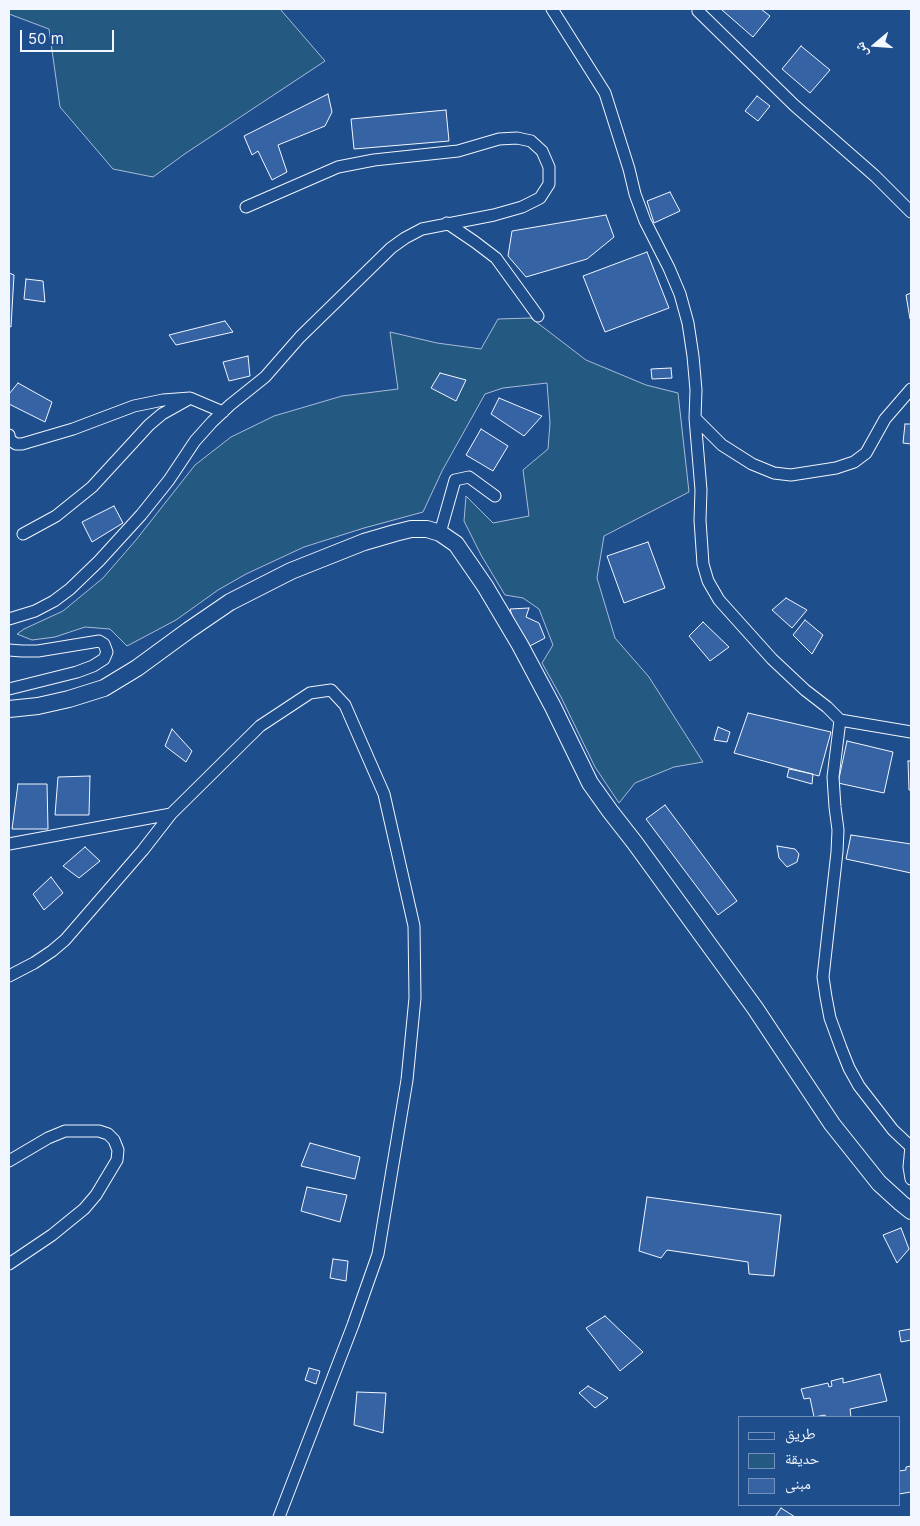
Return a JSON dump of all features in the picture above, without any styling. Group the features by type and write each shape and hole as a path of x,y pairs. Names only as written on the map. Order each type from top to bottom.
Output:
{"main road":[{"path":"9,709 38,706 104,688 138,668 230,602 291,571 364,542 395,533 411,529 427,529 440,533 456,544 485,586 545,691 590,783 756,1008 832,1124 879,1182 911,1211"}],"street":[{"path":"552,9 605,93 645,221 680,294 688,324 693,356 696,390 694,418 701,490 700,520 703,564 708,581 719,600 772,659 840,720 911,732"},
{"path":"698,9 794,105 875,176 911,212"},
{"path":"9,620 35,611 70,590 141,515 170,480 195,441 212,422 266,377 300,337 391,248 422,229 494,215 522,207 540,198 549,184 549,167 542,151 531,141 517,138 499,139 458,151 374,160 338,167 246,207"},
{"path":"447,223 496,258 538,316"},
{"path":"694,418 722,445 752,464 774,473 791,475 836,468 854,462 866,453 885,419 911,389"},
{"path":"9,435 10,440 16,444 22,444 73,429 134,406 163,400 190,398 223,412"},
{"path":"23,534 56,516 86,492 149,425 162,414 190,398"},
{"path":"440,533 455,480 469,477 495,496"},
{"path":"9,650 38,651 98,641 104,644 106,652 104,659 93,666 77,672 9,689"},
{"path":"9,976 40,959 65,940 143,850 171,814 260,726 310,693 331,690 344,705 384,794 414,926 415,998 407,1080 378,1254 354,1325 279,1517"},
{"path":"840,720 833,777 834,807 838,830 823,977 826,997 830,1018 841,1048 859,1086 894,1130 911,1147 909,1167 911,1179"},
{"path":"9,844 171,814"},
{"path":"9,1161 48,1138 65,1131 99,1131 108,1134 114,1140 118,1150 118,1160 96,1195 84,1209 52,1235 9,1264"}],"green space":[{"path":"9,9 280,9 325,61 153,177 113,169 60,107 49,29 9,14"},
{"path":"531,318 586,360 646,385 678,393 689,492 604,536 597,578 615,638 649,677 703,762 674,767 635,783 619,803 595,767 542,663 553,645 539,609 523,598 505,595 481,555 464,521 466,496 493,523 529,516 523,470 548,449 550,423 547,383 503,388 485,394 442,471 423,512 304,547 246,574 218,590 176,620 127,646 110,629 85,627 55,637 32,640 17,634 63,611 103,578 136,540 195,465 231,437 274,416 342,396 398,389 390,332 437,343 481,349 498,319"}],"building":[{"path":"723,9 761,9 770,16 753,37"},
{"path":"801,46 830,70 810,93 782,69"},
{"path":"328,94 332,112 325,126 278,145 287,172 272,180 258,151 252,155 244,136"},
{"path":"757,96 770,106 758,121 745,111"},
{"path":"446,110 449,141 354,149 351,119"},
{"path":"670,192 680,211 654,223 647,201"},
{"path":"606,215 614,237 587,259 526,277 508,256 512,231"},
{"path":"647,252 669,308 605,332 583,276"},
{"path":"9,273 14,275 11,327 9,326"},
{"path":"26,279 43,281 45,302 24,299"},
{"path":"911,293 911,319 910,319 906,295"},
{"path":"225,321 233,332 176,345 169,335"},
{"path":"248,356 250,376 229,381 223,362"},
{"path":"671,368 672,378 652,379 651,369"},
{"path":"440,373 466,380 456,401 431,388"},
{"path":"18,383 52,402 45,422 9,404 9,394"},
{"path":"499,398 542,416 524,436 491,414"},
{"path":"905,424 911,424 911,444 903,443"},
{"path":"481,429 508,446 493,471 466,455"},
{"path":"114,506 123,523 92,542 82,522"},
{"path":"648,542 665,588 624,603 607,556"},
{"path":"786,598 807,610 792,628 772,610"},
{"path":"529,608 526,617 539,623 545,638 528,647 514,621 510,609"},
{"path":"805,620 823,635 812,654 793,635"},
{"path":"703,622 729,647 710,661 689,636"},
{"path":"748,713 831,732 819,776 734,753"},
{"path":"718,727 730,732 727,742 714,740"},
{"path":"172,729 192,751 186,762 165,746"},
{"path":"847,741 893,752 884,793 838,783"},
{"path":"908,761 911,761 911,790 909,790"},
{"path":"789,769 813,774 812,784 787,777"},
{"path":"90,776 89,815 55,815 58,777"},
{"path":"18,784 47,784 48,829 12,829"},
{"path":"665,805 737,901 718,915 646,819"},
{"path":"851,835 911,844 911,873 846,859"},
{"path":"777,846 795,849 799,854 797,862 787,867 779,858"},
{"path":"85,847 100,861 79,878 63,866"},
{"path":"51,877 63,893 44,910 33,894"},
{"path":"310,1143 360,1157 355,1179 301,1166"},
{"path":"307,1187 347,1195 340,1222 301,1211"},
{"path":"647,1197 781,1215 774,1276 749,1274 748,1262 667,1250 661,1258 639,1251"},
{"path":"901,1228 909,1249 897,1263 883,1235"},
{"path":"333,1259 348,1261 346,1281 330,1278"},
{"path":"605,1316 643,1352 620,1371 586,1328"},
{"path":"911,1329 911,1340 901,1342 899,1331"},
{"path":"309,1368 320,1371 316,1384 305,1380"},
{"path":"880,1374 887,1401 850,1409 851,1416 814,1416 810,1398 804,1399 801,1389 828,1383 829,1387 832,1386 831,1381 843,1378 843,1383"},
{"path":"588,1386 608,1398 595,1408 579,1393"},
{"path":"357,1392 386,1393 383,1433 354,1425"},
{"path":"911,1466 911,1492 900,1494 900,1471 906,1470 906,1467"},
{"path":"781,1508 795,1517 775,1517"}]}
